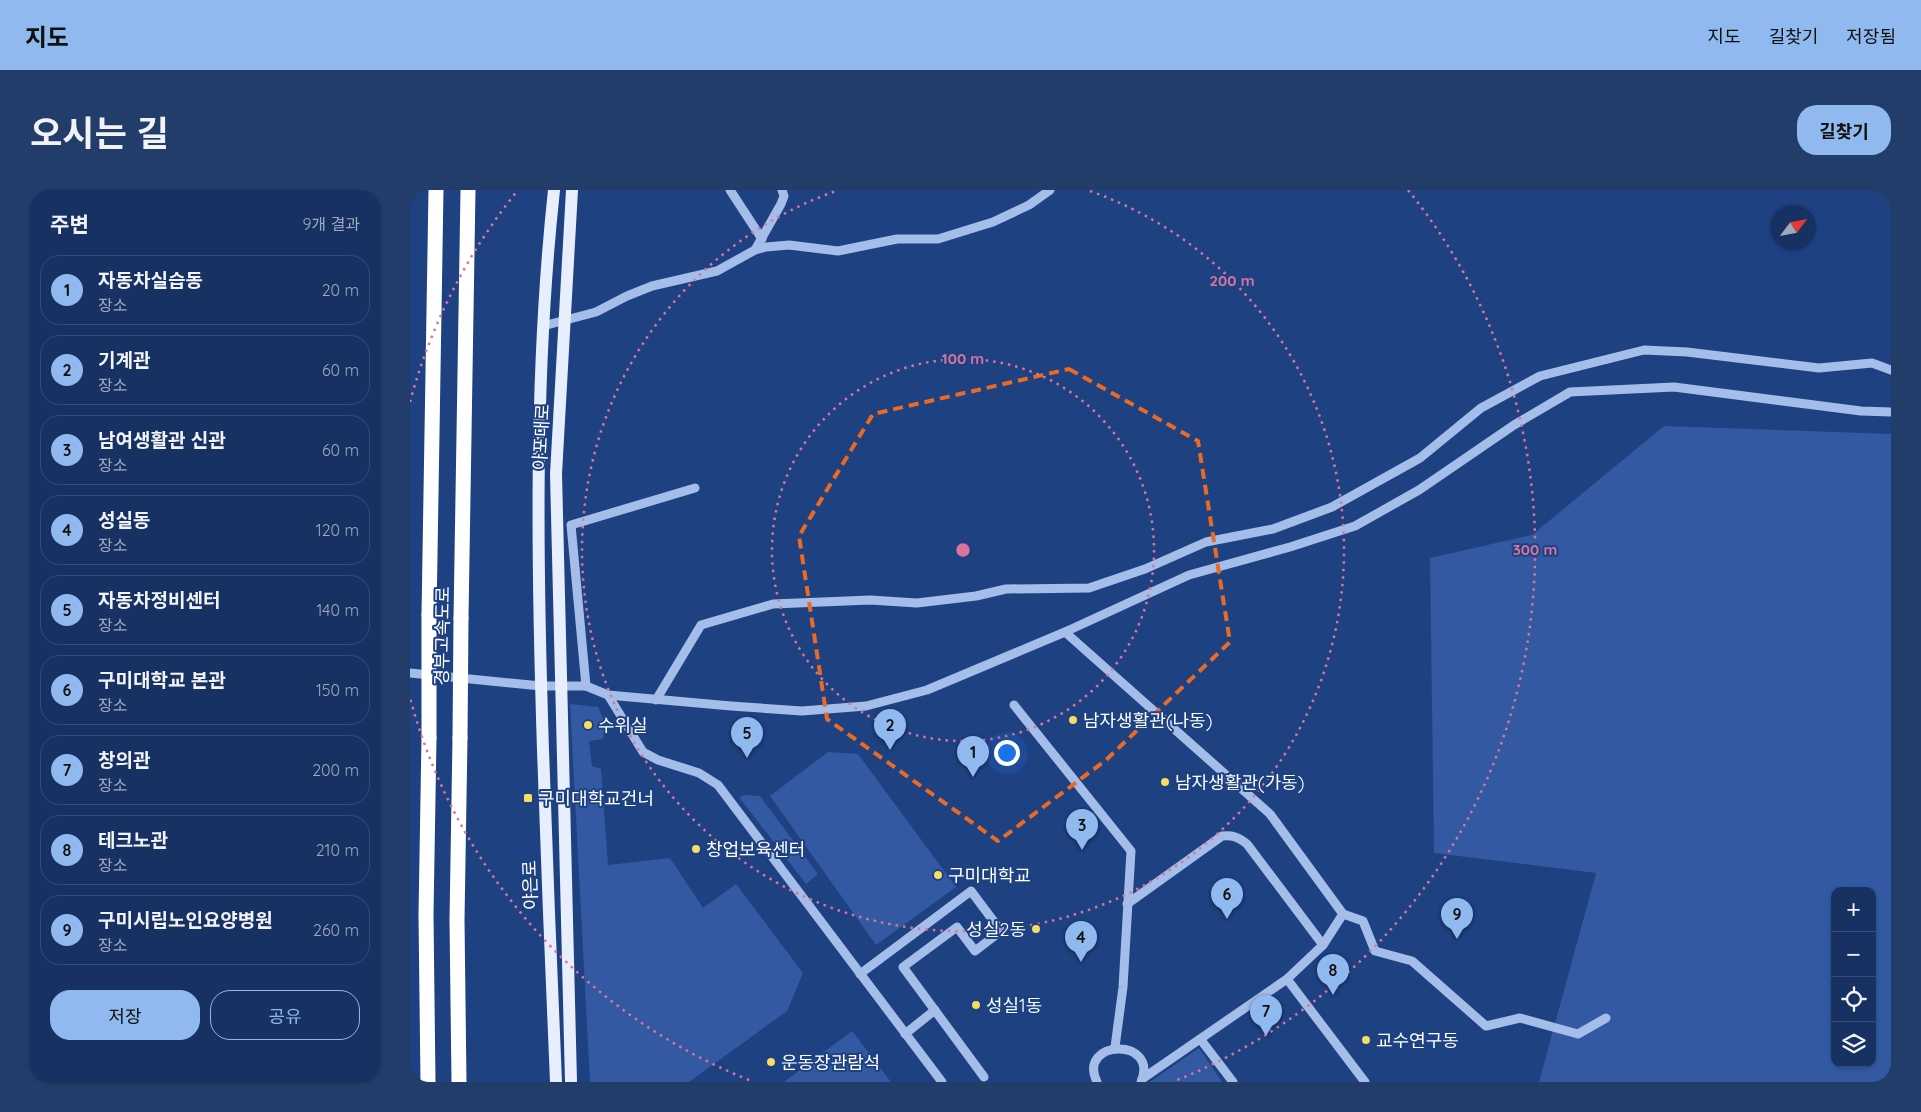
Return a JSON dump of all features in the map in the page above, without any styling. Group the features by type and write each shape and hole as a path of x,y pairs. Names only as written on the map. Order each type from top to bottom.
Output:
{"highway":[{"name":"경부고속도로","path":"428,1082 426,915 436,190"},
{"name":"경부고속도로","path":"459,1082 457,920 468,190"}],"main road":[{"name":"아포대로","path":"541,686 537,486 543,326 554,190"},
{"name":"아포대로","path":"560,686 556,474 572,190"},
{"name":"야은로","path":"541,686 556,1082"},
{"name":"야은로","path":"560,686 571,1082"}],"street":[{"path":"730,190 762,239"},
{"path":"755,250 784,196 782,190"},
{"path":"543,326 596,312 652,286 718,270 755,250 789,246 838,251 898,239 938,239 993,222 1029,205 1050,190"},
{"path":"656,700 701,625 773,604 870,600 917,603 976,596 1006,589 1089,588 1145,570 1206,542 1273,529 1332,507 1420,458 1481,408 1540,376 1644,350 1687,352 1819,368 1872,363 1891,370"},
{"path":"410,673 541,686 586,686 608,694 656,700 802,710 866,706 927,690 1064,632 1189,575 1290,547 1355,526 1419,490 1514,425 1570,392 1674,387 1861,411 1891,412"},
{"path":"586,686 571,525 694,488"},
{"path":"1064,632 1270,814 1343,914 1362,921 1375,950 1412,962 1486,1026 1520,1018 1578,1034 1606,1018"},
{"path":"608,694 643,752 658,760 700,773 718,785 942,1082"},
{"path":"1014,705 1131,851 1123,987 1115,1047"},
{"path":"1127,904 1222,836 1230,835 1238,837 1247,844 1323,945"},
{"path":"860,974 971,891 1000,931 975,951 956,927 903,967 984,1077"},
{"path":"1142,1080 1287,979 1323,945 1343,914"},
{"path":"1287,979 1365,1082"},
{"path":"905,1034 935,1010"},
{"path":"1201,1040 1233,1082"},
{"path":"1094,1081 1094,1070 1101,1055 1115,1047 1132,1051 1138,1056 1143,1071 1142,1080"}],"highlighted area":[{"path":"1069,369 1198,441 1230,642 1106,760 998,841 827,719 799,536 873,414"}],"shaded area":[{"path":"1664,426 1891,434 1891,1082 1539,1082 1596,873 1434,853 1430,558 1532,535"},
{"path":"570,704 598,707 605,723 603,739 589,741 592,766 601,769 608,865 670,858 703,908 736,884 803,973 787,1011 689,1082 590,1082"},
{"path":"828,752 858,754 956,887 876,945 770,796"},
{"path":"747,795 760,796 818,874 806,884 739,797"},
{"path":"852,1031 891,1082 784,1082"},
{"path":"1199,1048 1222,1082 1150,1082"}],"place":[{"name":"남자생활관(나동)","path":"1073,720"},
{"name":"수위실","path":"588,725"},
{"name":"기계관","path":"890,750"},
{"name":"자동차정비센터","path":"747,758"},
{"name":"자동차실습동","path":"973,777"},
{"name":"남자생활관(가동)","path":"1165,782"},
{"name":"구미대학교건너","path":"528,798"},
{"name":"창업보육센터","path":"696,849"},
{"name":"남여생활관 신관","path":"1082,850"},
{"name":"구미대학교","path":"938,875"},
{"name":"구미대학교 본관","path":"1227,919"},
{"name":"성실2동","path":"1036,929"},
{"name":"구미시립노인요양병원","path":"1457,939"},
{"name":"성실동","path":"1081,962"},
{"name":"테크노관","path":"1333,995"},
{"name":"성실1동","path":"976,1005"},
{"name":"창의관","path":"1266,1036"},
{"name":"교수연구동","path":"1366,1040"},
{"name":"운동장관람석","path":"771,1062"}]}
